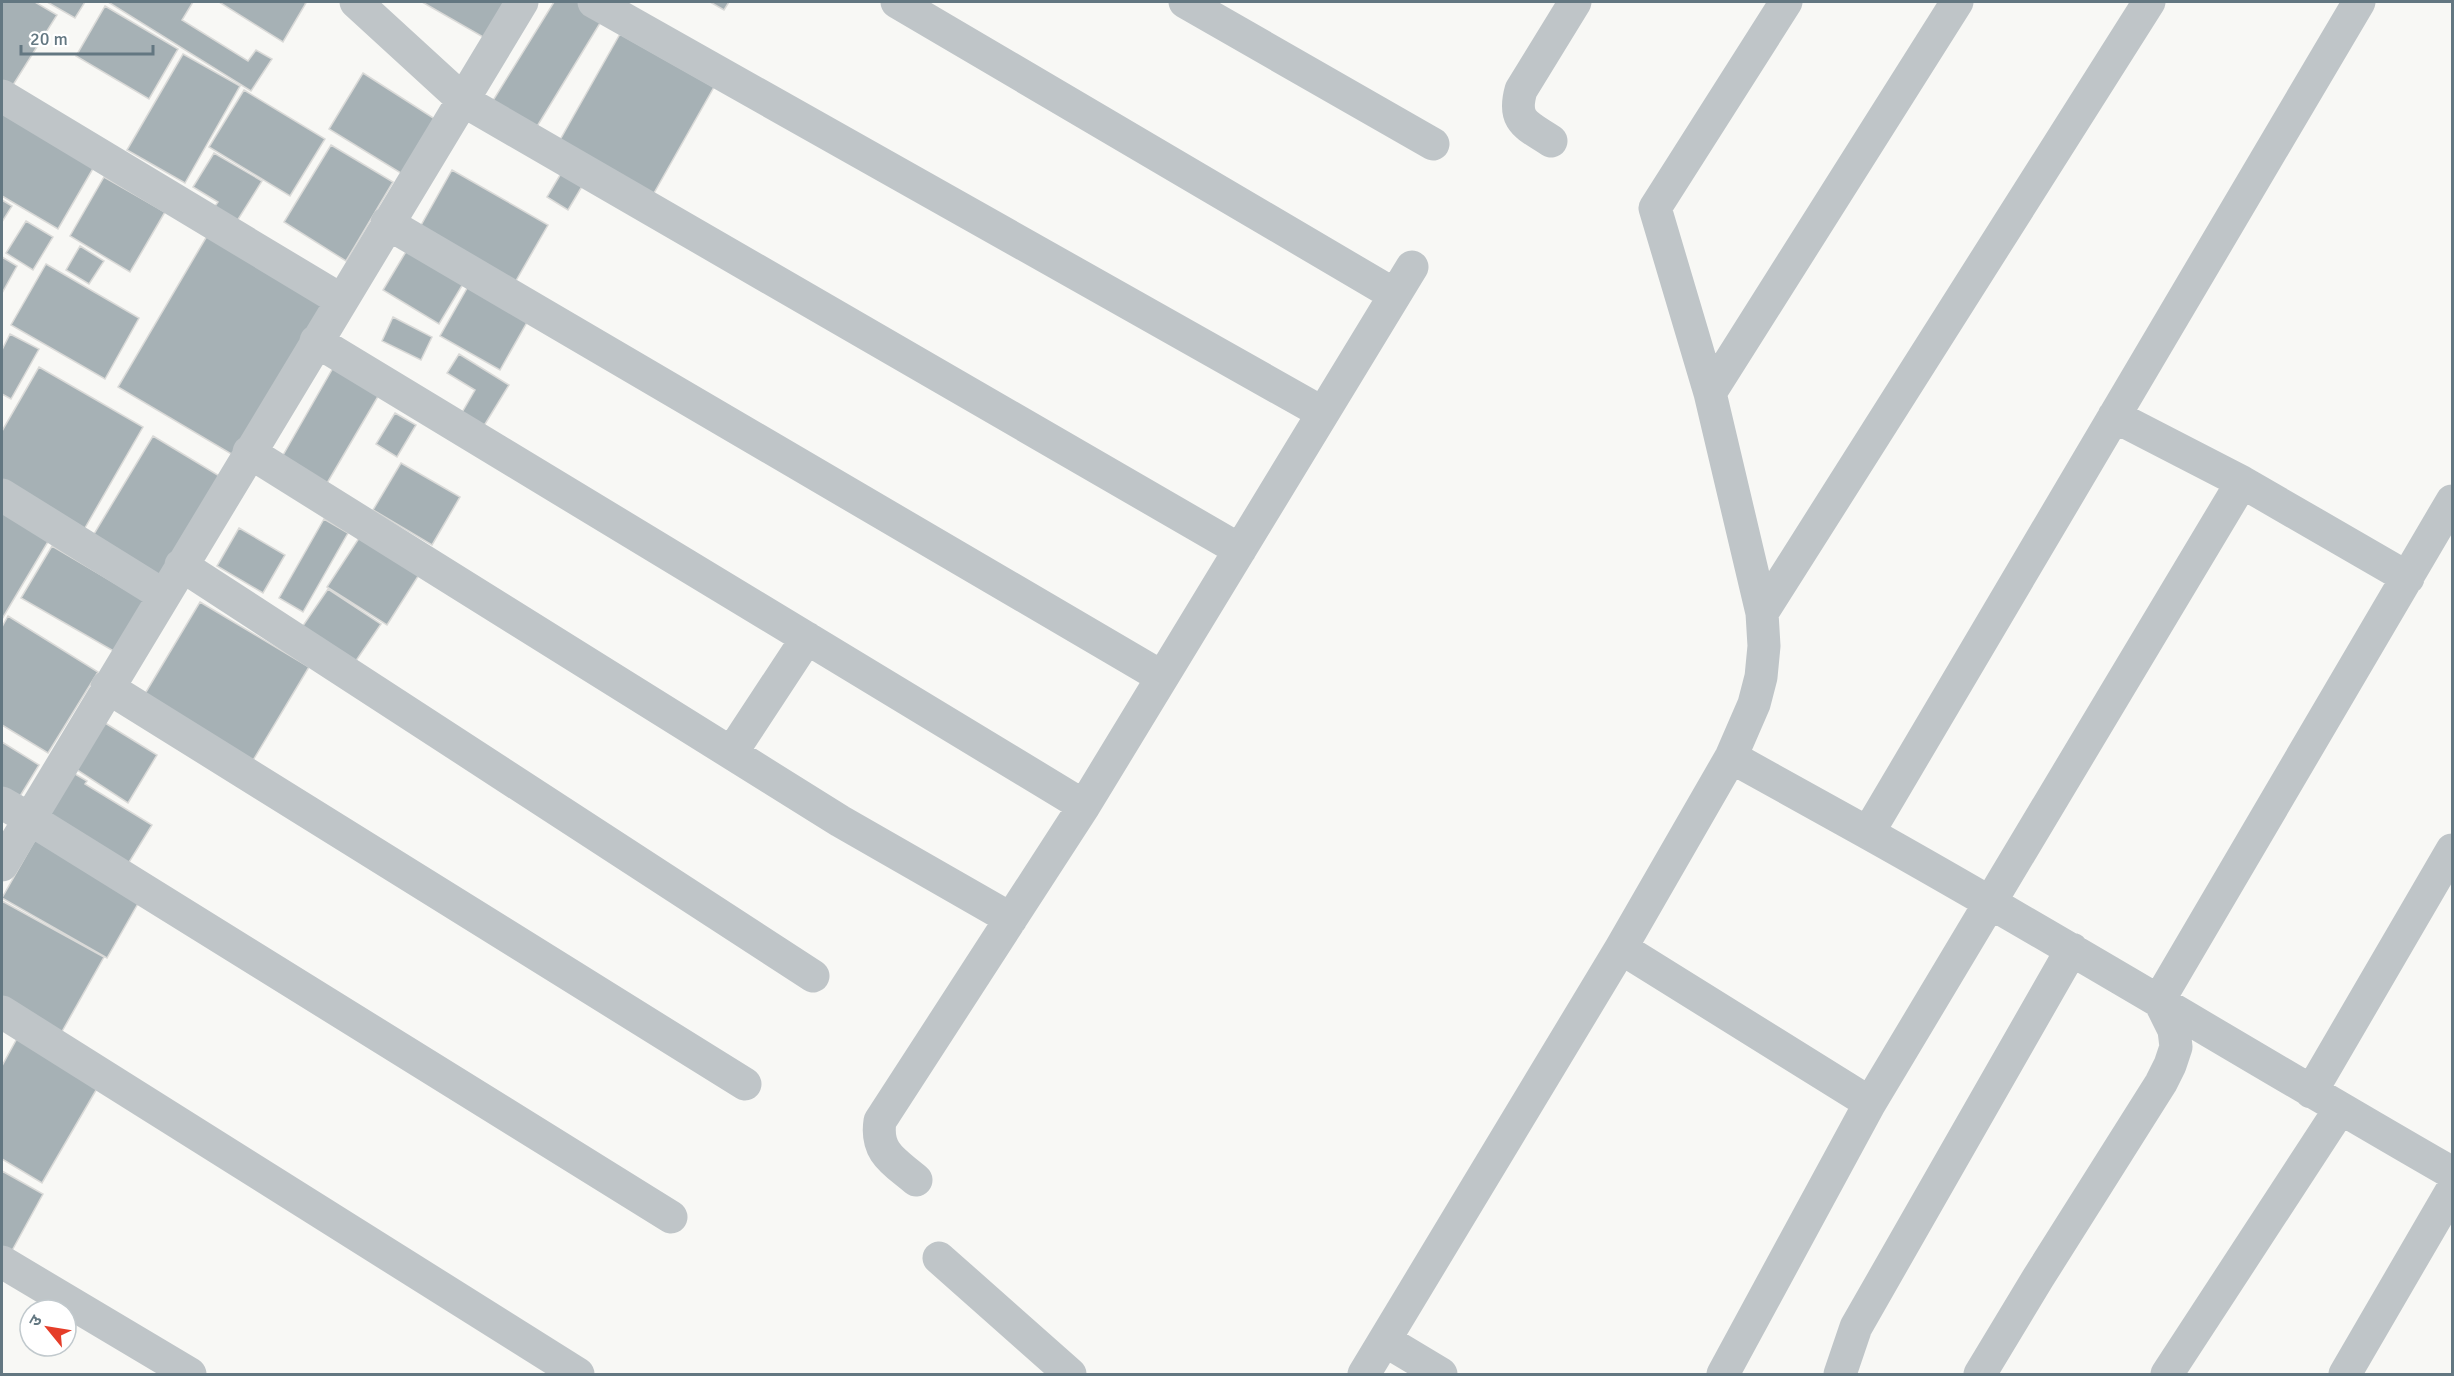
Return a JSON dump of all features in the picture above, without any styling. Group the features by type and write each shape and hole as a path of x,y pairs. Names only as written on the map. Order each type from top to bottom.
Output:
{"street":[{"path":"356,2 464,101 1239,550"},
{"path":"2,865 107,687 522,2"},
{"path":"594,2 1323,413"},
{"path":"897,2 1395,295"},
{"path":"1185,2 1433,144"},
{"path":"1551,141 1523,123 1518,114 1517,104 1521,90 1575,2"},
{"path":"1364,1374 1621,948 1731,757 1754,704 1761,677 1764,646 1762,613 1710,393 1655,208 1786,2"},
{"path":"1710,393 1957,2"},
{"path":"1762,613 2149,2"},
{"path":"1868,833 2114,416 2349,5"},
{"path":"2,96 341,300"},
{"path":"387,223 1162,677"},
{"path":"916,1180 880,1146 878,1134 880,1121 1084,806 1412,267"},
{"path":"316,341 1084,806"},
{"path":"2114,416 2242,482 2408,578"},
{"path":"249,452 840,821 1011,919"},
{"path":"1723,1374 1870,1103 2242,482"},
{"path":"2,495 163,595"},
{"path":"2159,1000 2452,501"},
{"path":"181,565 813,976"},
{"path":"732,752 807,638"},
{"path":"107,687 745,1084"},
{"path":"1731,757 1992,902 2452,1173"},
{"path":"2,803 671,1217"},
{"path":"2311,1092 2452,850"},
{"path":"1621,948 1870,1103"},
{"path":"1840,1374 1856,1327 2072,949"},
{"path":"1980,1374 2170,1065 2176,1047 2174,1030 2159,1000"},
{"path":"2,1012 578,1374"},
{"path":"2167,1374 2340,1109"},
{"path":"2345,1374 2452,1190"},
{"path":"939,1258 1070,1374"},
{"path":"2,1262 190,1374"},
{"path":"1386,1341 1441,1374"}],"building":[{"path":"2,2 35,2 57,15 8,93 2,89"},
{"path":"47,2 85,2 75,18"},
{"path":"108,2 193,2 182,20 248,61 256,50 272,59 251,91"},
{"path":"219,2 303,2 306,3 283,42"},
{"path":"422,2 513,2 490,41"},
{"path":"554,2 583,2 605,15 533,133 489,107"},
{"path":"710,2 729,2 724,10"},
{"path":"105,6 178,49 149,99 76,56"},
{"path":"620,34 714,87 650,200 556,147"},
{"path":"183,54 240,86 185,183 127,150"},
{"path":"363,73 438,121 404,175 329,129"},
{"path":"244,90 325,139 290,196 209,147"},
{"path":"2,104 98,160 58,229 2,196"},
{"path":"331,145 393,182 346,261 284,222"},
{"path":"214,153 262,181 232,229 209,215 218,202 193,187"},
{"path":"566,165 587,178 568,210 547,197"},
{"path":"452,170 548,225 510,291 415,236"},
{"path":"104,177 165,212 130,272 70,236"},
{"path":"2,200 12,206 2,222"},
{"path":"26,221 53,237 33,270 6,253"},
{"path":"207,236 323,305 233,455 118,387"},
{"path":"80,246 104,261 89,284 66,270"},
{"path":"407,250 463,284 439,324 383,290"},
{"path":"2,257 17,266 2,293"},
{"path":"46,264 139,318 105,379 11,325"},
{"path":"470,283 530,317 500,370 440,336"},
{"path":"393,317 432,337 421,360 382,341"},
{"path":"10,334 39,349 11,399 2,394 2,350"},
{"path":"459,354 509,385 482,429 460,416 475,390 447,373"},
{"path":"337,361 383,388 323,490 278,464"},
{"path":"39,367 143,427 82,533 2,487 2,431"},
{"path":"395,413 416,425 397,457 376,444"},
{"path":"153,436 226,480 165,583 91,539"},
{"path":"401,463 460,497 432,545 373,510"},
{"path":"2,504 52,535 2,619"},
{"path":"324,519 348,533 303,612 279,598"},
{"path":"239,528 285,555 263,593 217,566"},
{"path":"365,529 424,567 387,625 327,587"},
{"path":"52,546 147,602 117,653 21,598"},
{"path":"328,589 381,624 351,668 298,633"},
{"path":"200,602 309,667 252,762 143,697"},
{"path":"8,616 98,672 48,753 2,725 2,627"},
{"path":"97,718 157,755 128,803 68,764"},
{"path":"2,742 39,765 14,806 2,798"},
{"path":"65,768 87,781 85,784 152,825 123,872 35,818"},
{"path":"39,833 144,893 107,958 2,898"},
{"path":"2,901 104,957 60,1035 2,1002"},
{"path":"20,1033 102,1080 42,1183 2,1159 2,1066"},
{"path":"2,1171 43,1194 9,1256 2,1252"}]}
